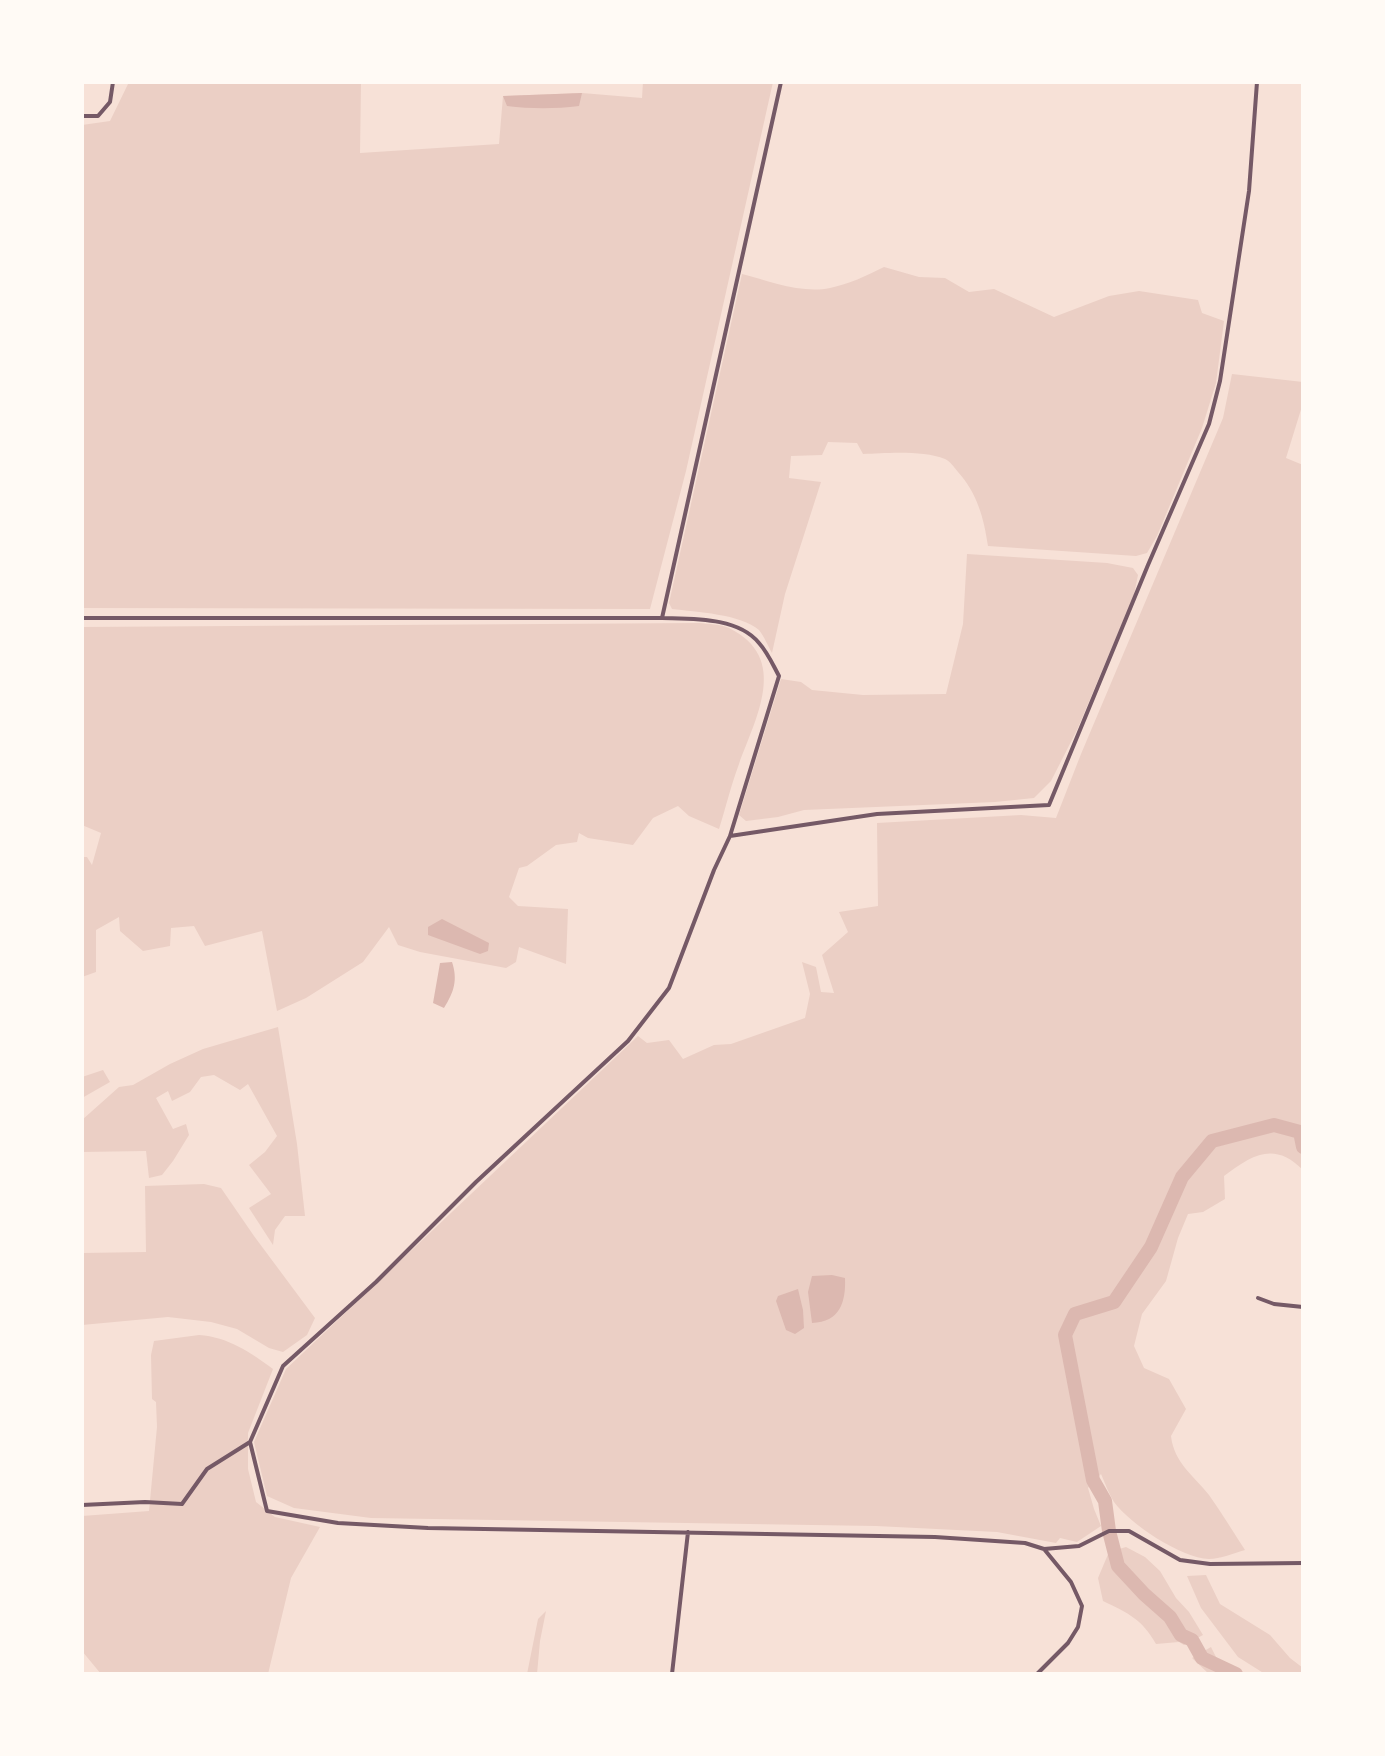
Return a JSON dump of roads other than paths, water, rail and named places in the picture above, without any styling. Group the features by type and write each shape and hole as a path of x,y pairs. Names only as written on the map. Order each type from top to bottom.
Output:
{"street":[{"path":"82,116 98,116 110,102 113,82"},
{"path":"662,618 781,82"},
{"path":"730,836 877,814 1049,805 1209,424 1220,381 1249,191 1257,82"},
{"path":"82,618 662,618 729,623 757,639 779,676 730,836 669,988 628,1041 476,1182 376,1282 283,1366 250,1442 207,1469 182,1504 82,1505"},
{"path":"1258,1298 1274,1304 1303,1307"},
{"path":"250,1442 267,1511 338,1523 428,1528 990,1539 1025,1543 1044,1549 1079,1546 1109,1531 1129,1531 1180,1560 1210,1564 1303,1563"},
{"path":"672,1674 688,1532"},
{"path":"1037,1674 1068,1643 1078,1627 1082,1606 1071,1582 1044,1549"}],"waterway":[{"path":"1236,1674 1202,1658 1192,1640 1181,1635 1170,1617 1118,1566 1105,1501 1093,1480 1065,1335 1075,1314 1114,1302 1151,1247 1182,1177 1212,1141 1274,1125 1300,1132 1303,1147"}]}
